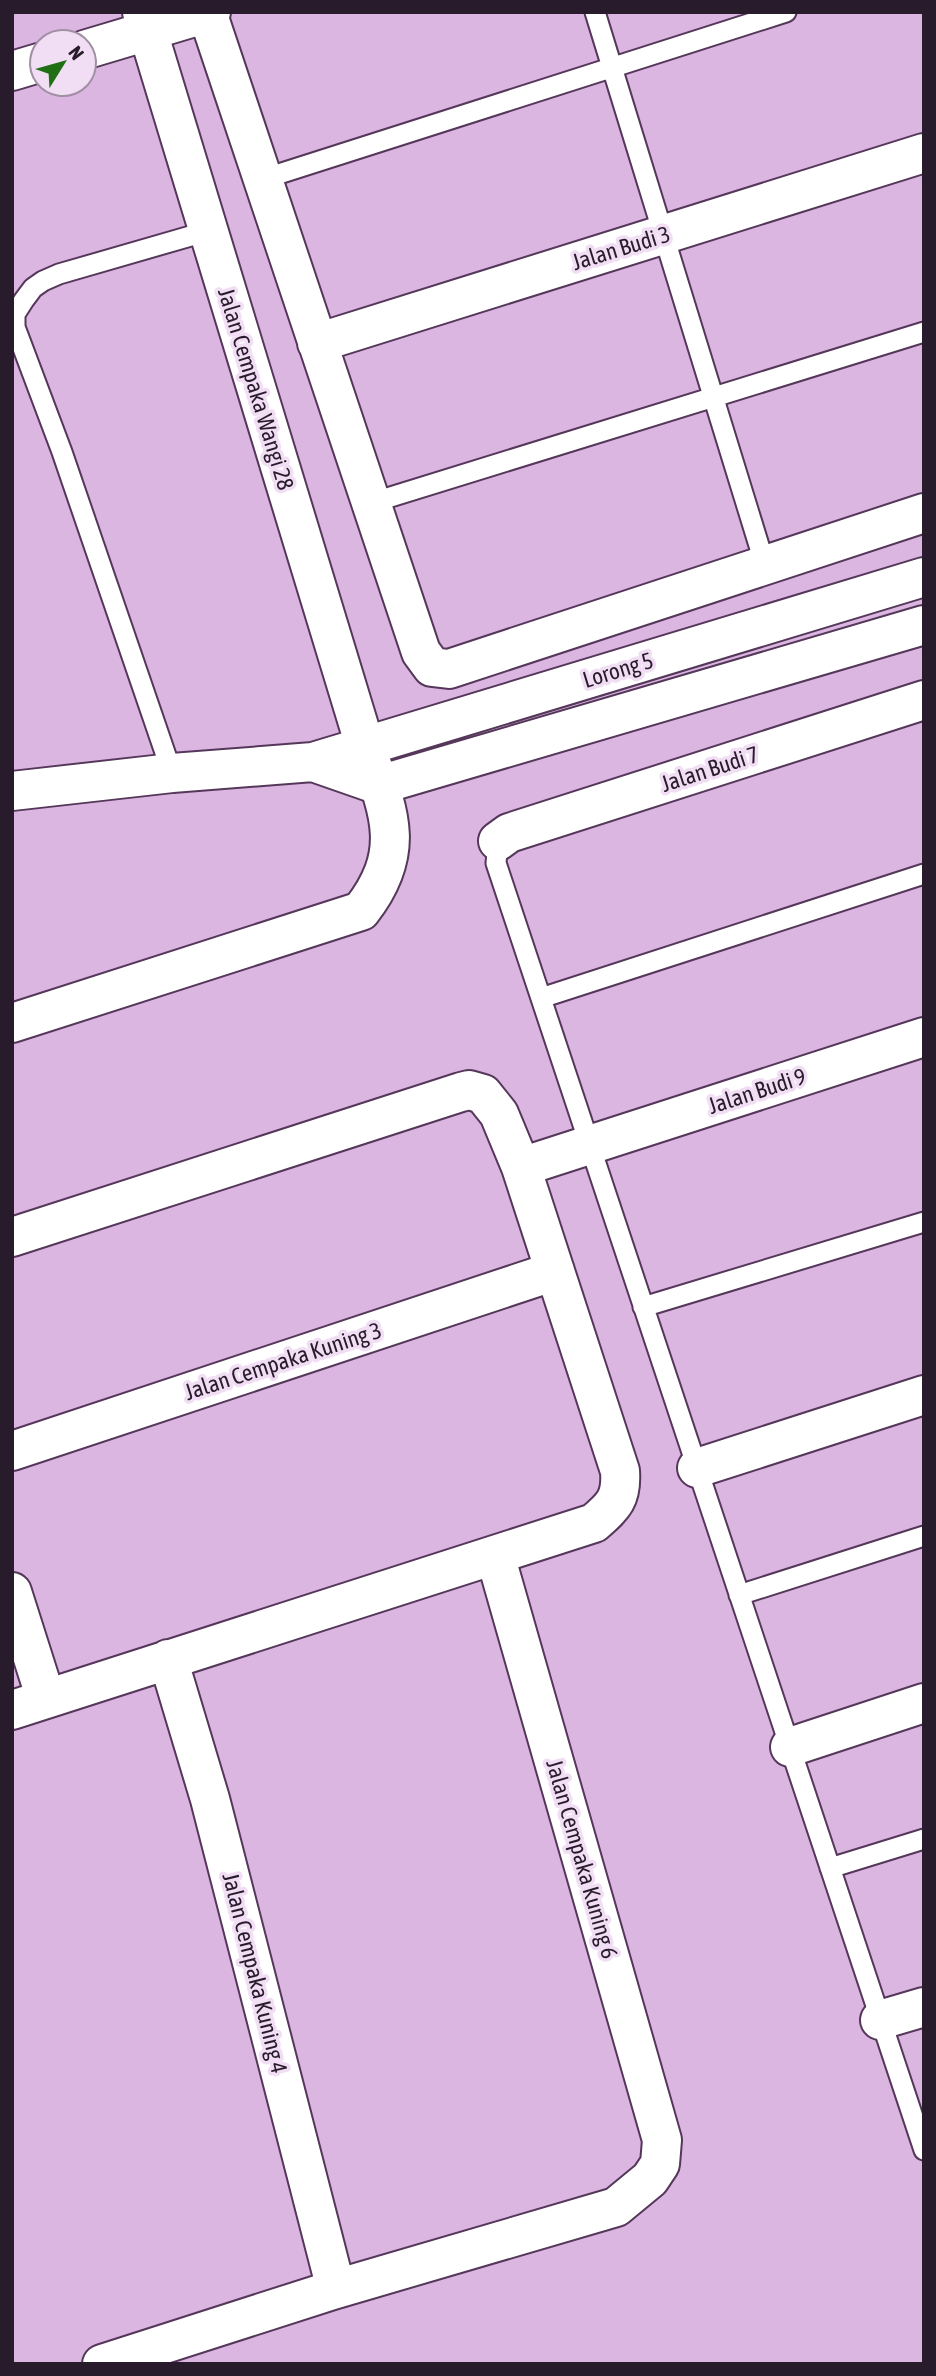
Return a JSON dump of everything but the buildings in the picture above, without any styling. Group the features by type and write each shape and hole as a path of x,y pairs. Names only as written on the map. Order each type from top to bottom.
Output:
{"street":[{"path":"98,44 145,22 208,13 421,652 432,667 449,669 924,513"},
{"name":"Jalan Cempaka Wangi 28","path":"12,1023 361,911 376,892 386,869 392,844 379,785 145,22"},
{"name":"Jalan Budi 3","path":"317,344 924,153"},
{"name":"Lorong 5","path":"12,791 172,773 313,762 924,577"},
{"name":"Lorong 5","path":"313,762 379,785 924,625"},
{"name":"Jalan Budi 7","path":"498,841 509,833 924,700"},
{"name":"Jalan Budi 9","path":"521,1167 924,1037"},
{"path":"12,1237 350,1126 469,1090 483,1094 499,1114 521,1167 620,1471 621,1487 610,1510 594,1523 29,1704 12,1592"},
{"name":"Jalan Cempaka Kuning 3","path":"12,1451 555,1271"},
{"path":"697,1468 924,1395"},
{"name":"Jalan Cempaka Kuning 6","path":"337,2289 617,2207 650,2179 660,2164 662,2140 495,1555"},
{"name":"Jalan Cempaka Kuning 4","path":"168,1659 210,1799 337,2289"},
{"path":"790,1747 924,1703"},
{"path":"880,2020 924,2007"},
{"path":"102,2364 337,2289"}],"lane":[{"path":"595,12 765,565"},
{"path":"263,179 786,12"},
{"path":"172,773 62,452 15,327 15,314 33,288 59,274 208,231"},
{"path":"371,503 924,332"},
{"path":"498,841 496,863 923,2147"},
{"path":"541,998 924,874"},
{"path":"643,1307 924,1222"},
{"path":"739,1595 924,1536"},
{"path":"830,1868 924,1839"}]}
